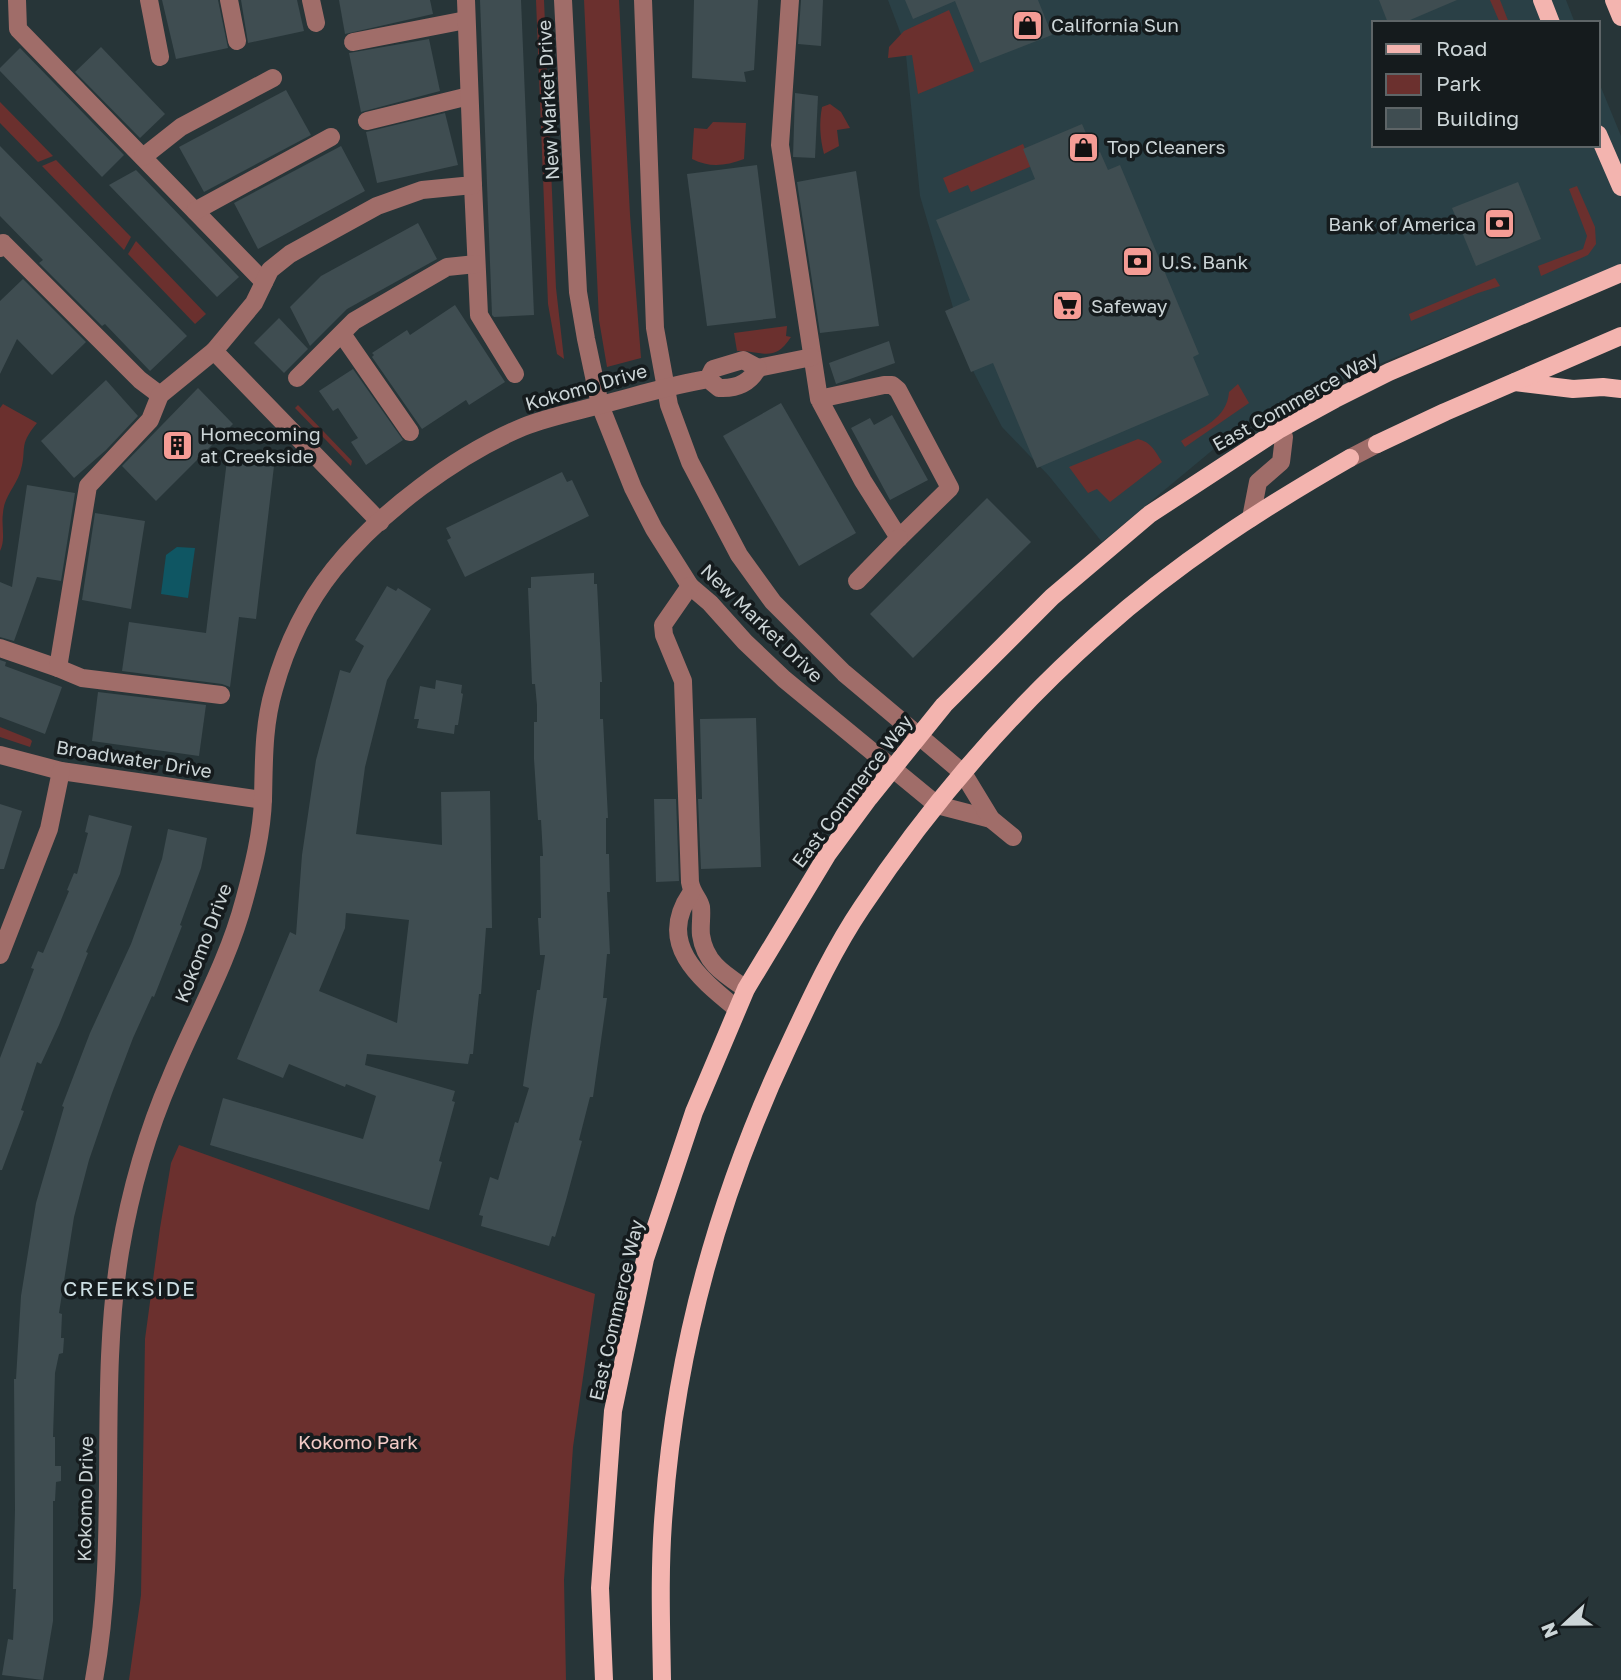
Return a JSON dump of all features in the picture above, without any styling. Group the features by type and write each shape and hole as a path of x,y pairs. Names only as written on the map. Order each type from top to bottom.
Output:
{"main road":[{"path":"1542,0 1550,21"},
{"path":"1614,0 1621,17"},
{"path":"1600,139 1621,187"},
{"name":"East Commerce Way","path":"604,1680 600,1588 613,1411 645,1259 694,1112 746,989 827,855 944,705 995,652 1103,553 1150,514 1280,429 1389,372 1621,273"},
{"path":"1377,444 1621,337"},
{"path":"1515,382 1573,389 1621,389"},
{"path":"662,1680 661,1580 664,1507 681,1376 704,1273 732,1179 768,1088 817,984 860,909 937,805 990,740 1056,672 1101,631 1186,562 1251,518 1349,458"}],"street":[{"path":"17,0 18,29 264,282"},
{"path":"149,0 160,57"},
{"path":"229,0 237,41"},
{"path":"311,0 316,23"},
{"path":"466,0 479,315 515,374"},
{"name":"New Market Drive","path":"563,0 578,292 586,339 600,405 638,498 654,529 690,586 784,679 937,805 991,819"},
{"name":"New Market Drive","path":"643,0 655,328 669,405 690,462 739,555 766,592 844,673 963,773 991,819 1013,837"},
{"path":"790,0 780,145 819,399 863,481 900,537"},
{"path":"353,41 466,20"},
{"path":"143,157 181,127 273,78"},
{"path":"368,121 469,96"},
{"path":"195,211 331,138"},
{"path":"58,668 88,486 150,420 160,395 214,351 254,303 270,270 290,254 377,206 422,190 473,185"},
{"path":"1,243 140,380 160,395"},
{"path":"297,378 354,321 447,267 476,264"},
{"path":"342,334 410,432"},
{"path":"214,351 380,522"},
{"name":"Kokomo Drive","path":"94,1680 105,1601 108,1371 121,1249 136,1180 151,1130 169,1080 240,916 253,870 263,800 264,738 272,692 287,648 308,607 334,569 380,522 436,476 522,428 666,386 708,379 719,387 739,385 748,382 758,368 812,357"},
{"path":"819,399 884,384 892,385 898,390 950,488 857,581"},
{"path":"1251,518 1258,482 1281,462 1284,437 1280,429"},
{"path":"1349,458 1377,444"},
{"path":"690,586 663,625 664,635 682,681 691,893 701,906 704,951 713,966 746,989"},
{"path":"0,648 82,678 221,695"},
{"name":"Broadwater Drive","path":"0,755 61,771 263,800"},
{"path":"0,955 50,829 61,771"},
{"path":"691,893 681,908 678,920 677,933 683,953 691,966 737,1009"}],"shaded area":[{"path":"888,0 1566,0 1574,21 1372,21 1372,147 1600,147 1600,85 1621,136 1621,265 1306,394 1215,448 1102,542 1049,476 1002,427 970,365 920,196 905,45"}],"green space":[{"path":"536,0 544,0 556,288 564,359 557,354 548,304"},
{"path":"584,0 619,0 630,215 641,358 607,367 599,320"},
{"path":"1490,0 1500,0 1508,21 1499,21"},
{"path":"949,10 974,71 918,94 912,55 888,58 889,47 904,31"},
{"path":"0,102 53,156 38,162 0,123"},
{"path":"830,104 841,112 850,128 837,130 839,146 824,154 820,130 821,113 822,107"},
{"path":"713,122 746,123 744,159 718,165 692,159 694,128 707,129"},
{"path":"1023,144 1032,166 971,192 968,185 949,193 943,178"},
{"path":"56,160 131,237 124,250 42,166"},
{"path":"1577,186 1595,227 1596,244 1588,255 1541,276 1538,266 1583,249 1587,236 1569,189"},
{"path":"136,241 206,314 195,324 128,254"},
{"path":"1495,278 1500,286 1411,321 1409,314"},
{"path":"787,326 786,336 791,337 773,353 737,351 734,333"},
{"path":"1238,384 1249,403 1185,447 1181,441 1218,416 1224,409 1229,392"},
{"path":"3,404 37,423 27,437 20,473 4,507 3,542 0,551 0,408"},
{"path":"298,405 352,461 351,466 295,408"},
{"path":"1138,439 1149,445 1162,462 1110,502 1097,489 1088,493 1069,467"},
{"path":"0,727 30,739 30,747 0,737"},
{"name":"Kokomo Park","path":"179,1145 595,1294 573,1447 564,1580 566,1680 129,1680 141,1595 145,1339 171,1163"}],"water":[{"path":"177,547 195,548 188,598 161,594 166,555"}],"building":[{"path":"162,0 218,0 228,48 176,59"},
{"path":"241,0 297,0 304,31 248,43"},
{"path":"339,0 430,0 433,14 345,34"},
{"path":"480,0 521,0 534,315 492,315"},
{"path":"694,0 758,0 754,70 744,72 746,82 692,78"},
{"path":"801,0 823,0 821,46 798,44"},
{"path":"905,0 1038,0 1052,35 980,63 955,1 913,19"},
{"path":"1379,0 1457,0 1408,21 1387,21"},
{"path":"429,39 440,91 361,112 349,53"},
{"path":"101,47 165,114 140,138 75,72"},
{"path":"20,48 124,155 102,177 0,71"},
{"path":"286,90 311,135 204,192 179,147"},
{"path":"795,93 818,96 815,158 793,157"},
{"path":"445,113 458,165 377,183 366,132"},
{"name":"Safeway","path":"1082,124 1095,154 1100,152 1108,170 1120,165 1199,354 1193,357 1209,395 1037,468 993,363 971,372 945,311 970,300 936,220 1035,179 1023,149"},
{"path":"0,146 187,336 150,371 105,324 102,326 39,263 43,260 0,216"},
{"path":"341,146 365,191 258,249 234,203"},
{"path":"757,165 776,318 707,326 687,174"},
{"path":"136,170 239,277 217,297 109,185"},
{"path":"856,171 879,326 820,333 797,182"},
{"path":"1518,182 1541,239 1476,266 1452,208"},
{"path":"418,223 437,259 347,309 310,346 290,307 321,276"},
{"path":"23,279 86,342 52,375 17,339 0,374 0,301"},
{"path":"455,305 505,382 469,405 466,400 422,429 372,357 372,353 407,330 410,335"},
{"path":"279,318 308,349 284,373 254,343"},
{"path":"889,341 895,363 836,384 829,363"},
{"path":"353,369 403,440 366,465 351,442 358,438 338,408 333,411 319,391"},
{"path":"106,380 138,416 106,450 74,478 41,441"},
{"name":"Homecoming at Creekside","path":"198,388 233,424 156,501 122,466"},
{"path":"781,403 856,533 799,566 723,436"},
{"path":"892,415 928,480 890,500 851,428 870,418 874,425"},
{"path":"227,460 274,466 256,619 239,617 230,687 122,671 129,622 206,633"},
{"path":"562,472 567,482 572,480 589,516 465,577 447,540 451,538 446,528"},
{"path":"27,485 75,493 61,581 37,577 14,641 0,637 0,582 12,587"},
{"path":"987,498 1031,542 913,658 870,614"},
{"path":"95,513 145,521 131,609 82,600"},
{"path":"594,573 594,584 597,584 602,682 600,719 603,719 608,818 606,854 609,854 610,892 607,892 610,954 607,954 603,998 607,998 593,1097 590,1097 579,1140 582,1141 566,1200 555,1237 552,1236 549,1246 481,1226 483,1216 479,1215 490,1177 498,1180 515,1122 518,1123 529,1088 523,1086 545,955 540,955 538,918 541,918 540,856 543,856 534,759 537,705 535,684 532,684 528,588 531,588 531,577"},
{"path":"387,586 396,591 398,588 431,609 387,680 365,767 356,834 442,845 441,792 490,791 492,928 486,928 473,1054 470,1054 468,1064 367,1054 365,1065 455,1091 452,1101 455,1102 439,1161 442,1162 429,1210 210,1145 223,1098 363,1139 376,1096 346,1084 345,1087 289,1064 283,1078 237,1059 290,932 296,935 302,855 316,760 340,670 350,673 364,646 355,640","holes":["346,913 409,920 397,1023 319,991 345,928"]},
{"path":"0,660 6,662 5,666 62,687 45,734 0,717"},
{"path":"436,680 462,685 458,725 455,725 454,734 417,728 419,719 414,719 420,686 435,689"},
{"path":"98,692 206,705 199,756 92,741"},
{"path":"756,718 761,867 701,869 698,799 702,799 700,719"},
{"path":"654,799 676,799 679,881 656,882"},
{"path":"0,804 22,811 4,869 0,869"},
{"path":"89,815 132,826 120,874 86,952 88,953 59,1025 41,1064 37,1062 21,1110 24,1111 0,1170 0,1058 34,969 31,968 38,951 43,953 74,873 77,874 88,833 85,832"},
{"path":"168,829 207,838 201,868 180,925 182,926 112,1093 89,1160 74,1217 59,1313 62,1314 61,1338 64,1338 63,1353 59,1354 55,1373 53,1437 55,1466 61,1466 61,1481 56,1482 53,1501 53,1621 43,1680 2,1675 8,1639 13,1640 16,1589 13,1589 14,1379 21,1296 36,1203 64,1107 62,1106 90,1033 131,944 162,859"}],"place":[{"name":"California Sun","path":"1028,25"},
{"name":"Top Cleaners","path":"1084,147"},
{"name":"Bank of America","path":"1499,224"},
{"name":"U.S. Bank","path":"1138,262"},
{"name":"Safeway","path":"1068,306"},
{"name":"Homecoming at Creekside","path":"177,445"}],"district":[{"name":"CREEKSIDE","path":"130,1289"}]}
